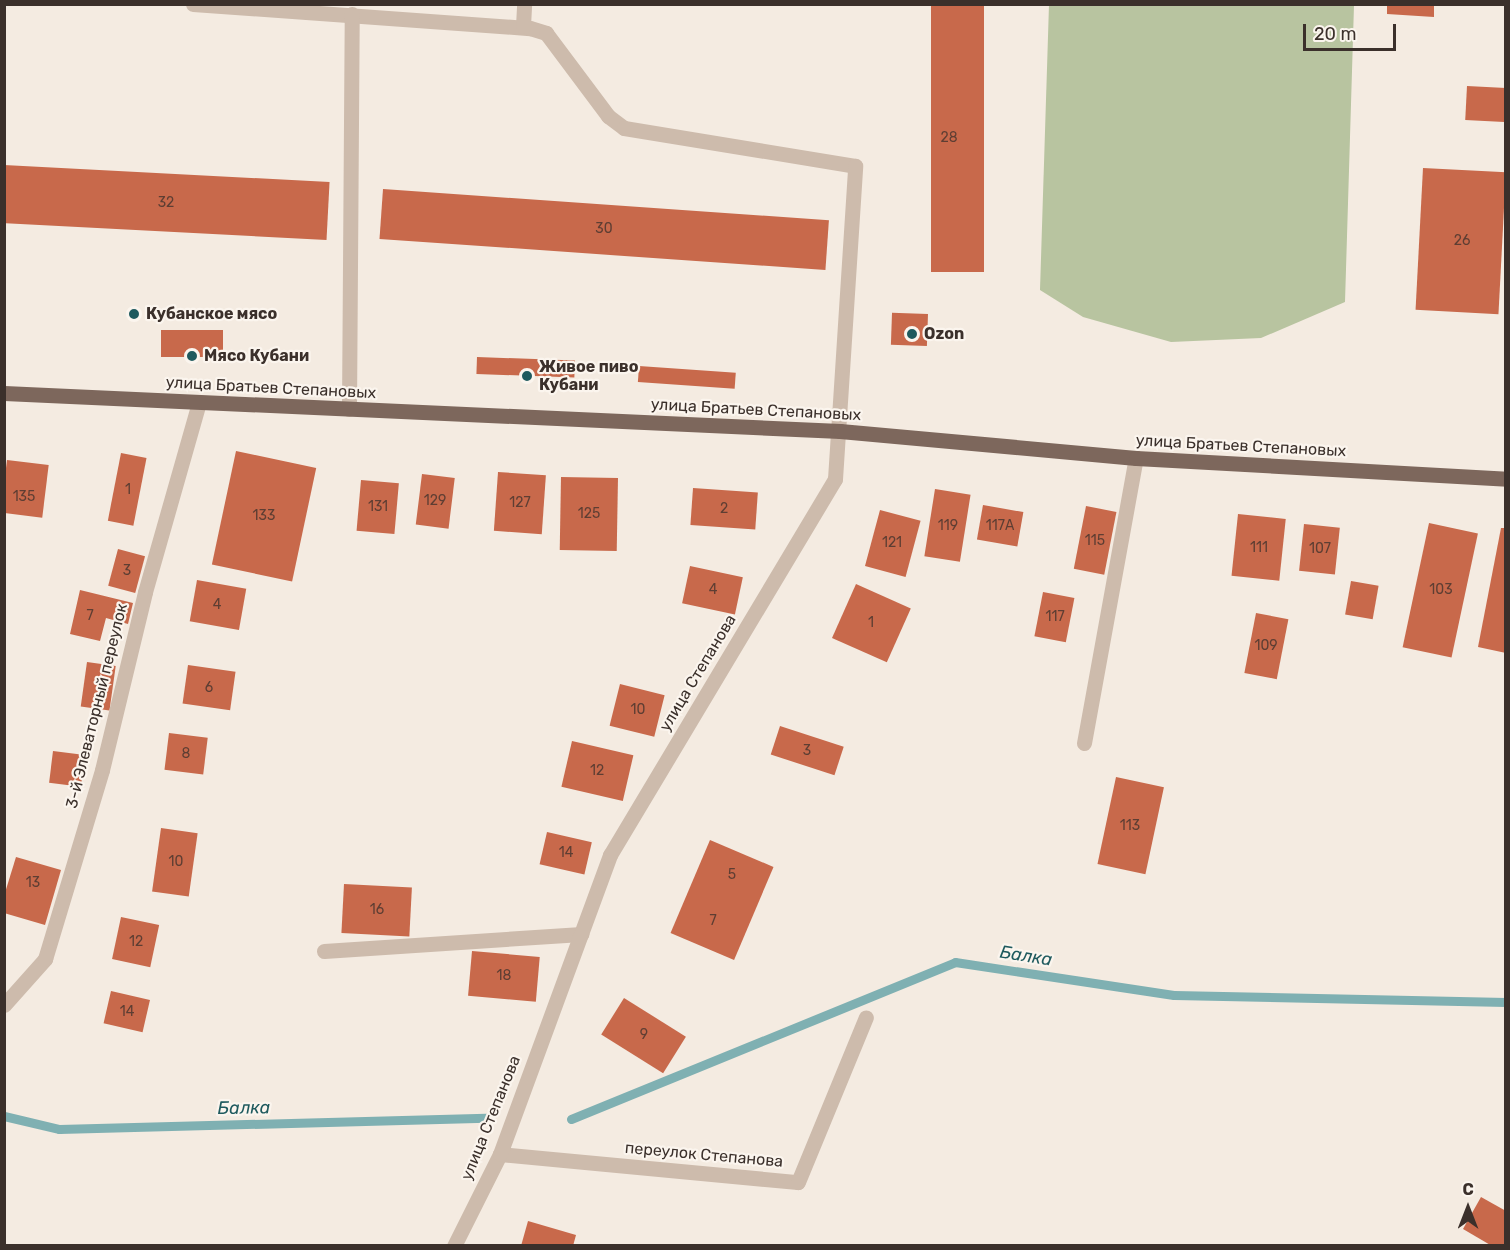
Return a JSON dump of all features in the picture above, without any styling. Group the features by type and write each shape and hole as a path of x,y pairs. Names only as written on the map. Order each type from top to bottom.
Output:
{"main road":[{"name":"улица Братьев Степановых","path":"4,393 840,431 1136,458 1506,479"}],"street":[{"path":"193,4 523,26 524,4"},
{"path":"349,409 352,14"},
{"name":"улица Степанова","path":"454,1245 500,1154 610,855 835,479 840,431 855,165 624,129 608,116 546,33 523,26"},
{"name":"3-й Элеваторный переулок","path":"4,1005 45,959 102,770 145,592 200,403"},
{"path":"1084,742 1136,458"},
{"path":"324,951 581,934"},
{"name":"переулок Степанова","path":"500,1154 798,1182 866,1017"}],"green space":[{"path":"1049,5 1354,5 1345,302 1261,338 1171,342 1083,317 1040,290"}],"building":[{"path":"931,4 984,4 984,272 931,272"},
{"path":"1387,4 1434,4 1434,17 1387,14"},
{"path":"1467,86 1506,88 1504,122 1465,120"},
{"path":"4,165 330,182 327,240 4,223"},
{"path":"1423,168 1506,172 1498,314 1416,310"},
{"path":"383,189 829,220 825,270 380,239"},
{"path":"892,313 928,314 927,346 891,345"},
{"path":"161,330 223,330 223,357 161,357"},
{"path":"477,357 575,360 574,377 476,374"},
{"path":"639,366 736,373 735,389 638,382"},
{"path":"236,451 316,468 292,582 212,564"},
{"path":"121,453 147,458 133,526 108,521"},
{"path":"7,460 49,465 42,518 4,513"},
{"path":"498,472 546,475 542,534 494,531"},
{"path":"422,474 455,478 449,529 416,525"},
{"path":"561,477 618,478 617,551 560,550"},
{"path":"361,480 399,483 394,534 357,531"},
{"path":"693,488 758,493 755,529 690,525"},
{"path":"935,489 971,495 960,562 924,556"},
{"path":"983,505 1023,512 1017,547 977,539"},
{"path":"1086,506 1116,512 1104,575 1074,569"},
{"path":"880,510 921,521 906,577 865,566"},
{"path":"1238,514 1286,519 1279,581 1232,576"},
{"path":"1429,523 1478,533 1452,658 1403,647"},
{"path":"1304,524 1340,528 1335,575 1299,571"},
{"path":"1501,528 1506,528 1506,653 1478,647"},
{"path":"118,549 145,556 135,593 108,586"},
{"path":"690,566 743,577 735,614 682,603"},
{"path":"197,580 246,589 239,630 190,621"},
{"path":"1351,581 1379,586 1373,619 1345,614"},
{"path":"856,584 911,608 887,662 832,638"},
{"path":"80,590 133,603 128,624 106,618 100,641 70,634"},
{"path":"1043,592 1074,598 1066,642 1034,636"},
{"path":"1256,613 1288,619 1277,679 1244,673"},
{"path":"87,662 116,666 109,711 81,707"},
{"path":"188,665 236,672 230,710 183,704"},
{"path":"620,684 665,695 654,737 610,726"},
{"path":"780,726 844,747 834,775 771,755"},
{"path":"169,733 208,738 203,774 164,770"},
{"path":"572,741 633,755 623,801 561,787"},
{"path":"53,751 85,755 81,787 49,783"},
{"path":"1116,777 1164,787 1145,874 1097,864"},
{"path":"161,828 198,833 189,897 152,891"},
{"path":"547,832 592,842 584,875 540,864"},
{"path":"710,840 774,867 734,960 671,933"},
{"path":"16,857 61,870 45,925 4,913 4,896"},
{"path":"344,884 412,888 409,936 341,933"},
{"path":"121,917 159,925 150,967 112,959"},
{"path":"472,951 540,957 536,1002 468,996"},
{"path":"111,991 150,1000 143,1032 104,1023"},
{"path":"624,998 686,1037 663,1073 601,1034"},
{"path":"1481,1197 1506,1211 1506,1246 1492,1246 1463,1229"},
{"path":"528,1221 576,1235 573,1246 521,1246"}],"waterway":[{"name":"Балка","path":"571,1119 955,962 1174,995 1506,1002"},
{"name":"Балка","path":"4,1116 59,1129 486,1118"}],"place":[{"name":"Кубанское мясо","path":"134,314"},
{"name":"Ozon","path":"912,334"},
{"name":"Мясо Кубани","path":"192,356"},
{"name":"Живое пиво Кубани","path":"527,376"}]}
